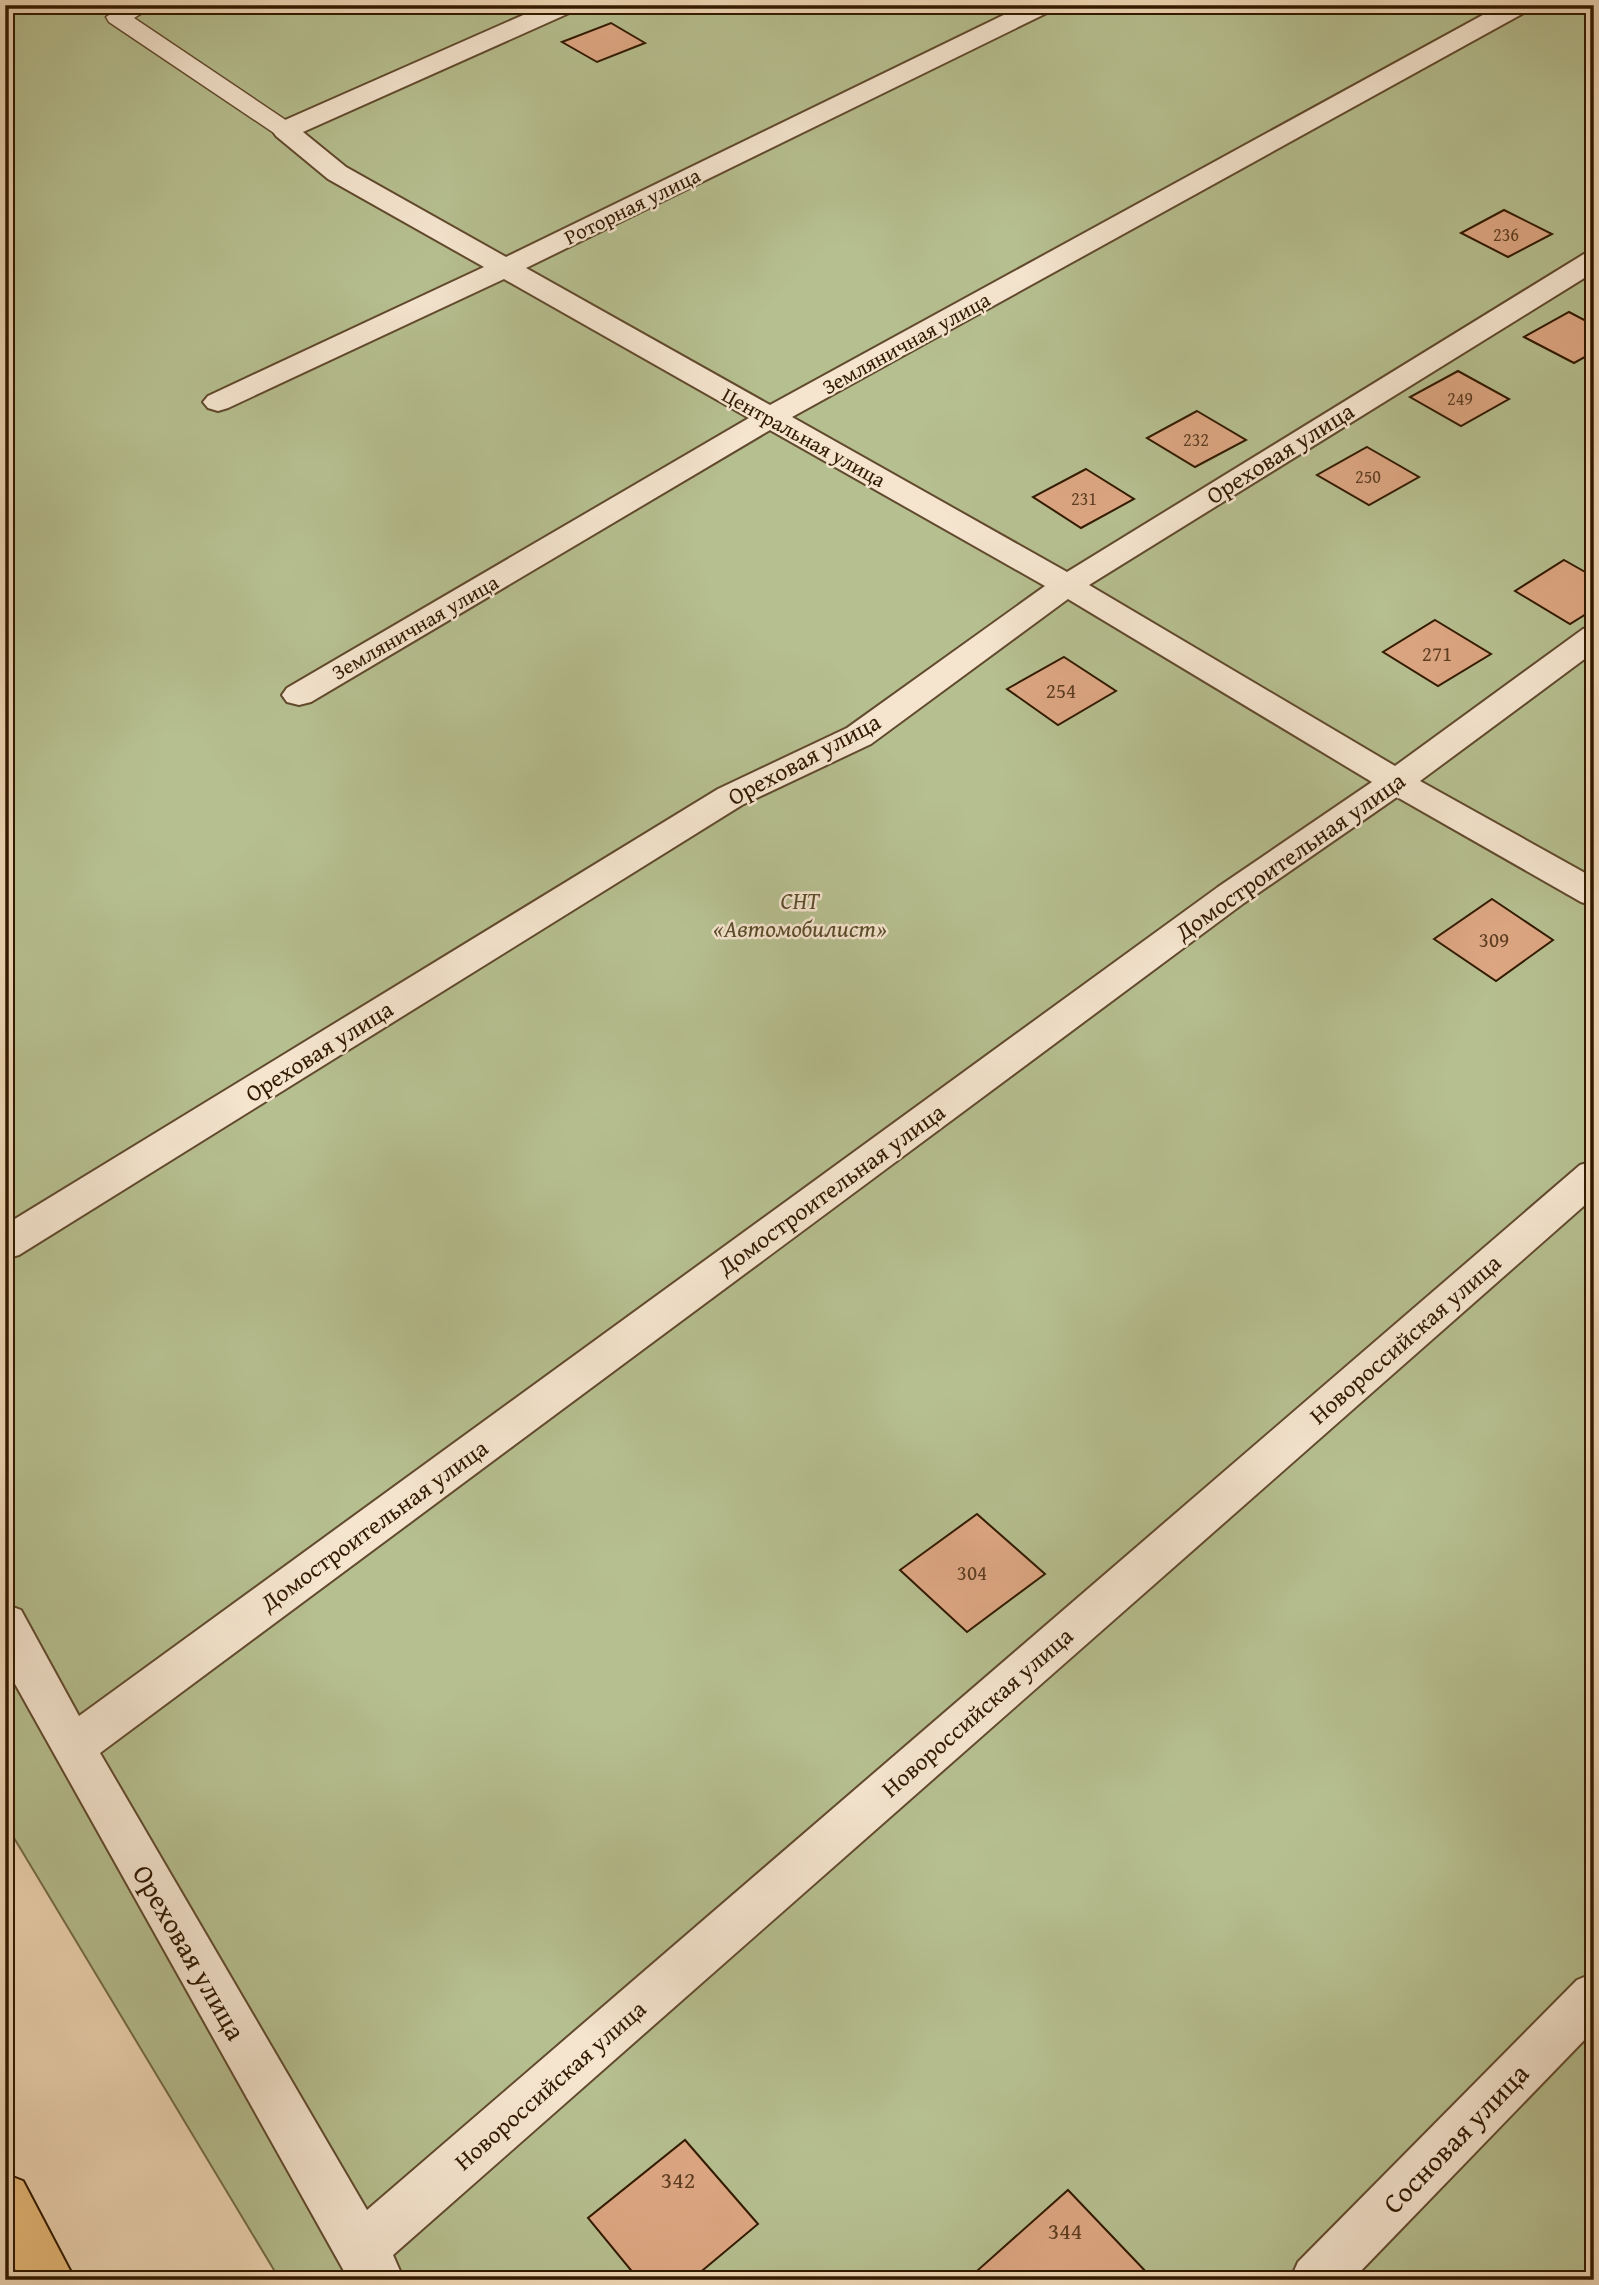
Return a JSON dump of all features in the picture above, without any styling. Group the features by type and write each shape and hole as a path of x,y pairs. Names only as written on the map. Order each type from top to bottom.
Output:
{"highway":[{"path":"5,2199 49,2280"}],"street":[{"path":"285,130 568,5"},
{"name":"Роторная улица","path":"218,402 507,267 1044,5"},
{"name":"Земляничная улица","path":"299,695 769,418 1520,5"},
{"name":"Центральная улица","path":"285,130 337,173 1067,585 1396,782 1594,894"},
{"name":"Ореховая улица","path":"5,1244 730,797 859,736 1067,585 1594,260"},
{"name":"Домостроительная улица","path":"72,1747 1231,895 1396,782 1594,636"},
{"name":"Новороссийская улица","path":"370,2265 1594,1175"},
{"name":"Ореховая улица","path":"5,1623 72,1747 370,2265"},
{"name":"Сосновая улица","path":"1316,2280 1594,1996"}],"lane":[{"path":"145,5 117,17 285,130"}],"green space":[{"name":"СНТ «Автомобилист»","path":"5,5 1594,5 1594,2280 280,2280 5,1823"}],"building":[{"path":"611,23 645,43 597,62 562,42"},
{"path":"1504,210 1552,234 1508,257 1461,233"},
{"path":"1569,312 1594,325 1594,352 1574,363 1524,337"},
{"path":"1458,371 1509,399 1461,426 1410,397"},
{"path":"1197,411 1246,440 1195,467 1147,438"},
{"path":"1367,447 1419,477 1369,505 1317,475"},
{"path":"1086,469 1134,499 1081,528 1033,497"},
{"path":"1564,560 1594,577 1594,609 1570,624 1515,591"},
{"path":"1435,620 1491,654 1438,686 1383,652"},
{"path":"1064,657 1116,691 1058,725 1007,689"},
{"path":"1492,899 1553,940 1496,981 1434,939"},
{"path":"977,1514 1045,1574 967,1632 900,1570"},
{"path":"685,2140 758,2224 691,2280 639,2280 588,2218"},
{"path":"1068,2190 1150,2276 1145,2280 986,2280 978,2270"}]}
